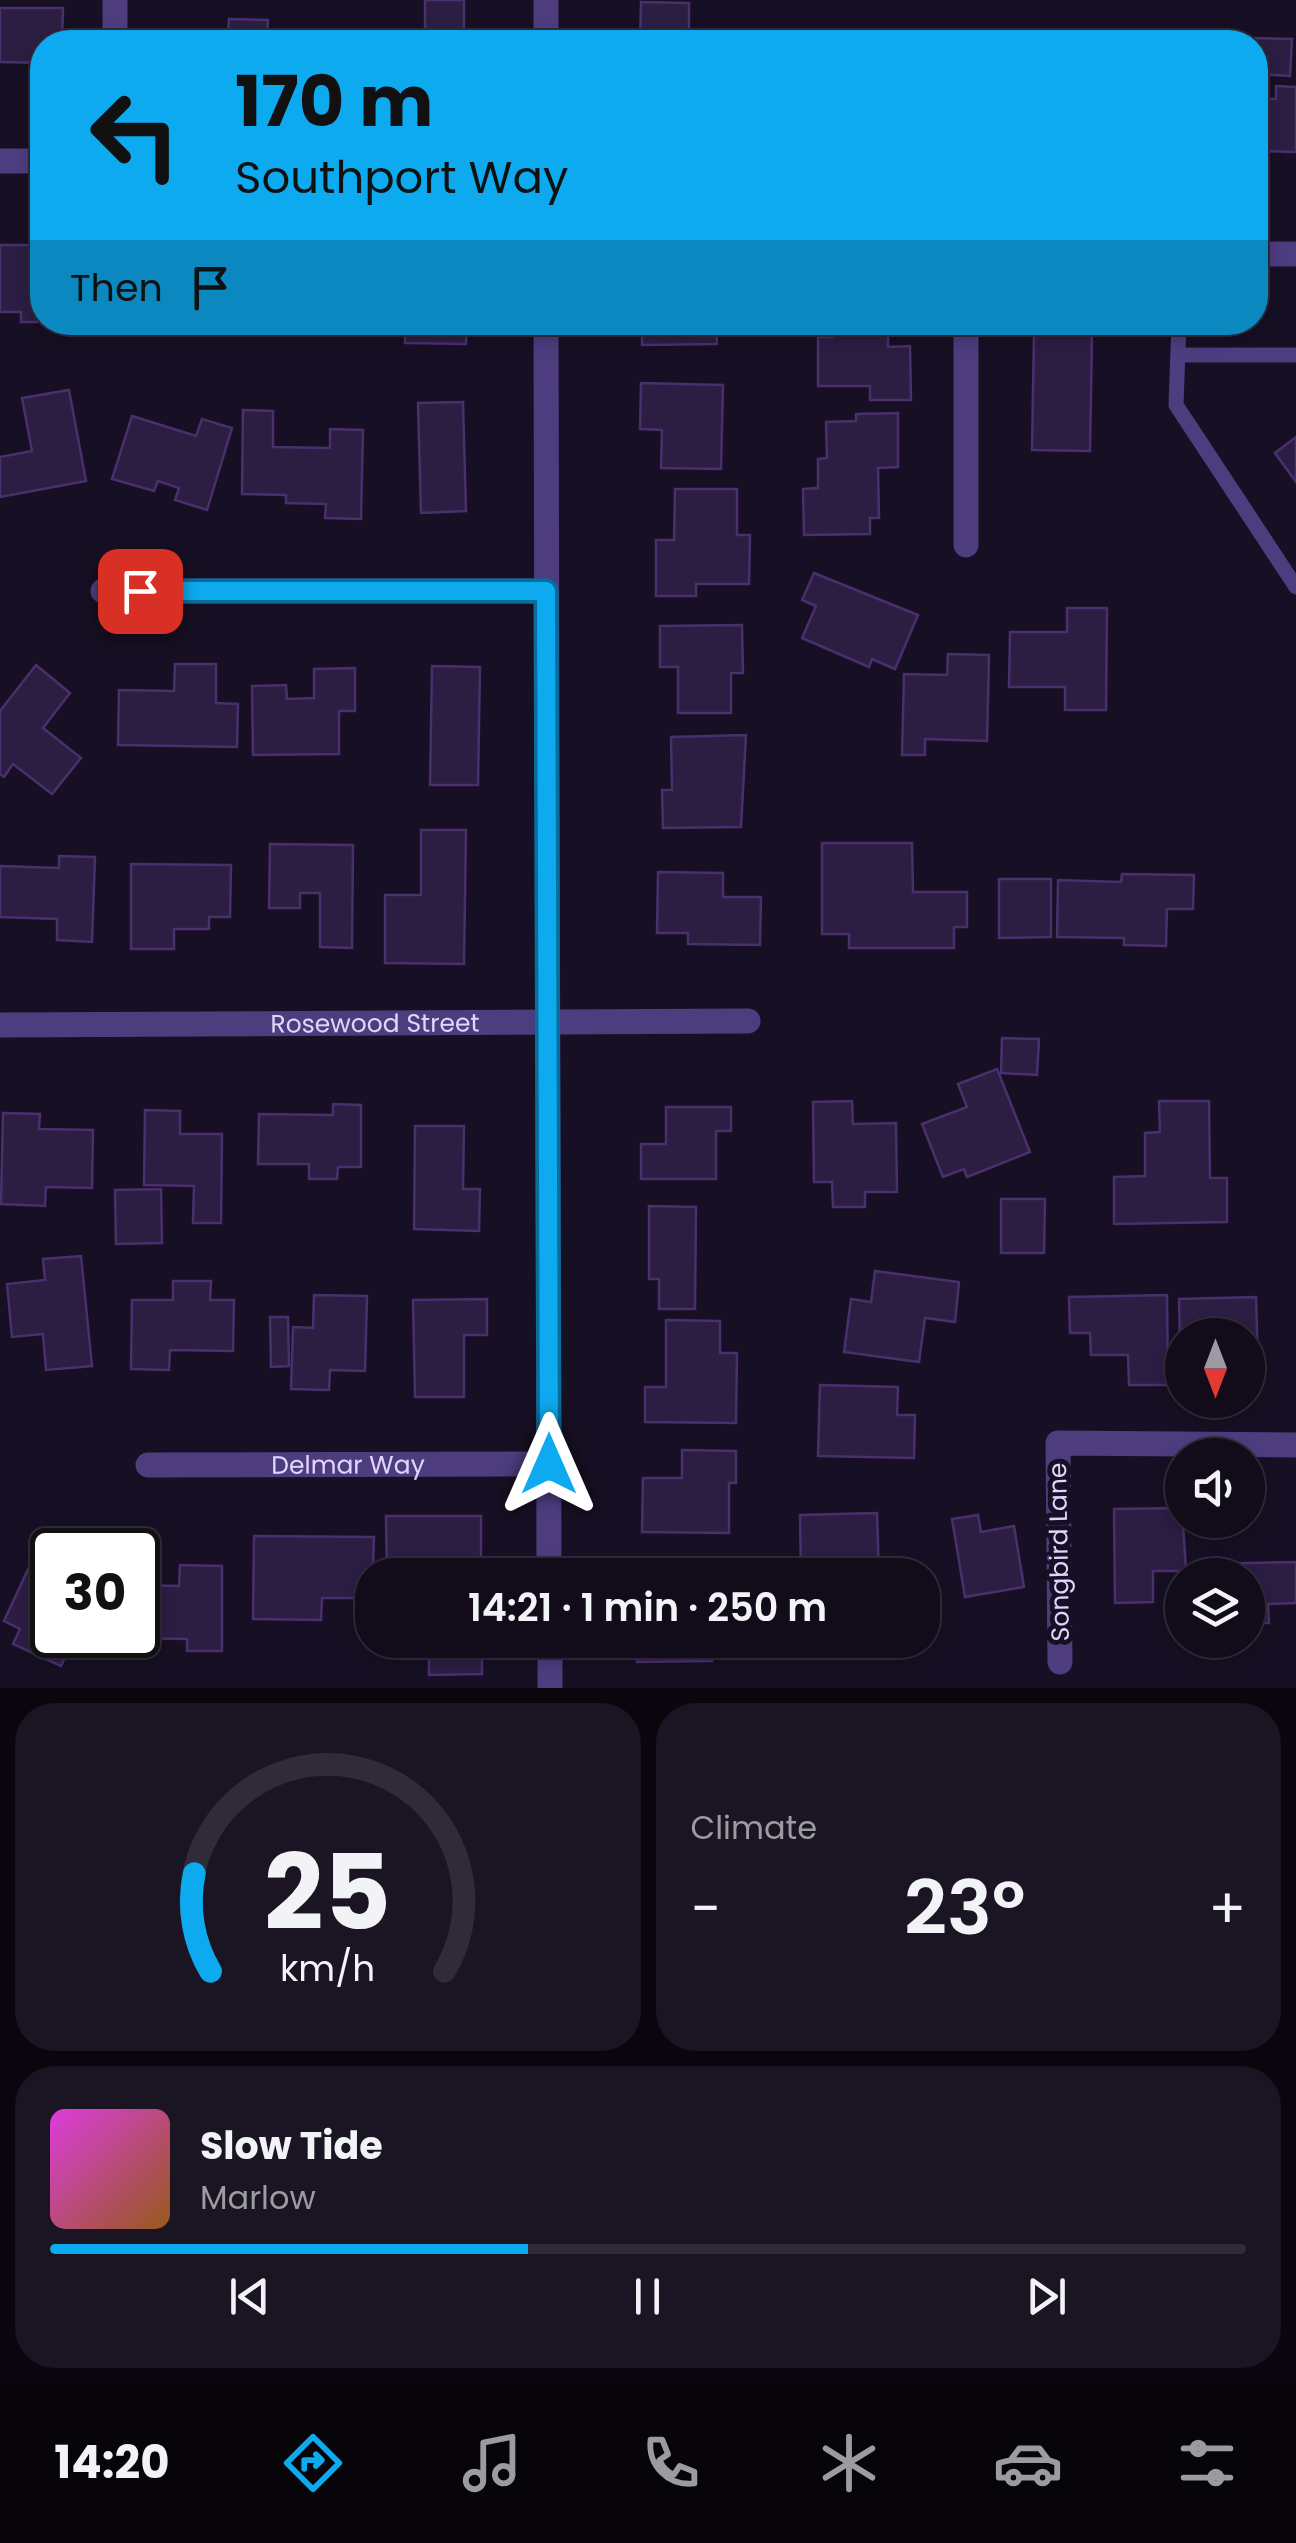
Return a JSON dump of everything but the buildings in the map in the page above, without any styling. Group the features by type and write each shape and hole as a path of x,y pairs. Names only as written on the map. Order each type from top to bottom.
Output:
{"street":[{"path":"115,0 115,30"},
{"path":"546,0 546,30"},
{"path":"0,161 30,161"},
{"path":"1268,254 1296,254"},
{"path":"546,335 550,1558"},
{"path":"966,335 966,545"},
{"path":"103,591 546,591"},
{"name":"Rosewood Street","path":"0,1024 748,1021"},
{"name":"Songbird Lane","path":"1060,1662 1058,1443 1296,1445"},
{"name":"Delmar Way","path":"148,1464 549,1464"},
{"path":"550,1658 550,1688"}],"lane":[{"path":"1179,335 1176,405 1296,587"},
{"path":"1178,355 1296,354"}],"route":[{"path":"140,591 546,591 549,1464"}]}
